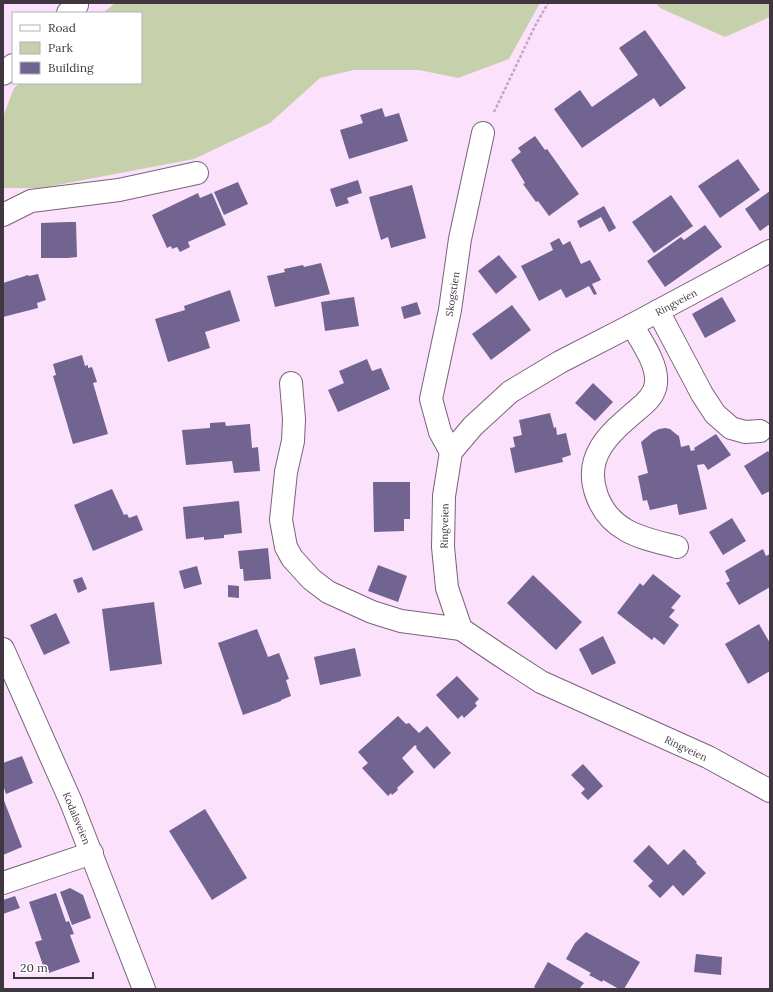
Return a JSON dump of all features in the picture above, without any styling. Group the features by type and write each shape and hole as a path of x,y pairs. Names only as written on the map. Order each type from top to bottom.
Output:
{"street":[{"path":"3,74 12,66"},
{"name":"Skogstien","path":"451,452 440,432 431,399 450,310 460,239 483,133"},
{"path":"3,215 31,201 119,190 197,173"},
{"name":"Ringveien","path":"770,251 560,362 510,392 474,426 451,452 444,496 443,548 447,588 461,629 541,682 708,757 770,791"},
{"path":"658,311 702,394 715,414 731,428 745,432 760,431"},
{"path":"632,325 650,357 656,374 654,393 604,441 598,451 594,464 593,479 600,504 615,522 631,534 677,547"},
{"path":"291,383 294,419 293,441 286,472 281,520 286,547 292,558 311,579 328,592 372,612 401,621 461,629"},
{"name":"Kodalsveien","path":"3,649 71,802 144,989"},
{"path":"3,883 92,853"}],"path":[{"path":"483,133 535,26 548,3"}],"green space":[{"path":"115,3 540,3 509,59 458,78 419,70 354,70 320,78 270,123 194,159 41,188 3,188 3,117 14,88 19,84 142,84 142,12 104,12"},
{"path":"656,3 770,3 770,17 725,37 660,8"}],"building":[{"path":"645,30 686,88 660,107 654,98 582,148 554,109 580,90 592,107 638,75 619,48"},
{"path":"382,108 385,117 399,113 408,141 349,159 340,130 363,123 360,115"},
{"path":"535,136 545,150 547,149 579,194 549,216 538,201 536,202 523,184 525,183 511,160 521,152 518,148"},
{"path":"738,159 760,190 720,218 698,186"},
{"path":"358,180 362,193 347,198 349,203 336,207 330,189"},
{"path":"238,182 248,204 224,215 214,192"},
{"path":"412,185 426,238 391,248 388,237 381,240 369,197"},
{"path":"770,191 770,224 760,231 745,209"},
{"path":"198,193 200,198 212,193 226,225 188,242 190,247 180,252 177,247 172,249 171,246 167,248 152,215"},
{"path":"671,195 693,226 654,253 632,222"},
{"path":"604,206 616,228 609,232 601,217 580,228 577,221"},
{"path":"76,222 77,257 41,258 41,223"},
{"path":"705,225 722,247 665,287 647,261 681,237 684,240"},
{"path":"559,238 563,245 570,241 581,264 590,260 601,280 592,284 597,294 594,295 589,286 566,298 561,289 539,301 521,266 553,250 550,243"},
{"path":"499,255 517,277 496,294 478,271"},
{"path":"321,263 330,294 275,307 267,276 285,272 284,269 303,265 304,267"},
{"path":"38,274 46,300 37,303 38,308 3,317 3,283 28,275"},
{"path":"230,290 240,321 205,332 210,348 168,362 155,319 185,310 184,306"},
{"path":"354,297 359,326 325,331 321,302"},
{"path":"722,297 736,321 705,338 692,314"},
{"path":"417,302 421,314 404,319 401,307"},
{"path":"512,305 531,330 491,360 472,334"},
{"path":"82,355 85,366 88,365 88,368 92,367 97,382 93,383 108,434 73,444 53,376 56,375 53,364"},
{"path":"367,359 372,371 381,368 390,389 338,412 328,390 344,383 339,371"},
{"path":"593,383 613,402 595,421 575,403"},
{"path":"550,413 554,428 556,427 557,435 566,433 571,455 562,458 563,462 515,473 510,448 515,447 513,437 522,435 519,420"},
{"path":"225,422 226,426 250,424 252,448 258,447 260,471 234,473 232,461 186,465 182,430 210,428 210,423"},
{"path":"665,428 670,429 679,436 681,447 689,445 691,451 695,450 694,448 716,434 731,455 708,470 704,464 697,465 707,509 679,515 677,504 650,510 647,500 643,501 638,476 648,473 641,442 653,432"},
{"path":"768,451 770,454 770,491 762,495 744,466"},
{"path":"373,482 410,482 410,519 404,519 404,531 374,532"},
{"path":"112,489 124,515 127,514 129,518 137,515 143,530 93,551 74,505"},
{"path":"239,501 242,533 224,535 224,538 204,540 204,537 186,539 183,507"},
{"path":"732,518 746,541 723,555 709,532"},
{"path":"268,548 271,579 244,581 243,569 240,569 238,551"},
{"path":"763,549 766,556 770,554 770,587 739,605 726,583 730,581 725,571"},
{"path":"378,565 407,576 398,602 368,591"},
{"path":"197,566 202,584 184,589 179,571"},
{"path":"653,574 681,596 671,608 675,610 669,617 679,625 664,645 654,637 652,640 617,613 640,583 643,586"},
{"path":"533,575 582,622 556,650 507,603"},
{"path":"82,577 87,589 78,593 73,580"},
{"path":"228,585 239,586 239,598 228,597"},
{"path":"154,602 162,664 110,671 102,609"},
{"path":"56,613 70,643 44,655 30,625"},
{"path":"759,624 770,643 770,671 748,684 725,644"},
{"path":"257,629 268,657 279,653 289,679 286,680 291,696 243,715 218,643"},
{"path":"603,636 616,663 592,675 579,649"},
{"path":"355,648 361,676 320,685 314,657"},
{"path":"457,676 479,699 475,703 477,706 464,718 462,715 458,719 436,695"},
{"path":"398,716 406,724 409,723 419,733 427,726 451,753 434,769 415,745 402,758 414,772 397,788 398,790 392,795 391,793 388,796 362,768 368,763 358,752"},
{"path":"22,756 33,783 6,794 3,785 3,763"},
{"path":"583,764 603,786 588,800 581,793 585,789 571,775"},
{"path":"3,798 22,847 3,855"},
{"path":"205,809 247,878 212,900 169,831"},
{"path":"649,845 668,865 684,849 706,873 683,896 673,885 660,898 648,886 653,881 633,861"},
{"path":"70,888 83,895 91,918 72,925 60,892"},
{"path":"56,893 66,922 69,921 74,934 70,935 80,962 46,974 35,942 42,940 29,902"},
{"path":"15,896 20,908 3,914 3,900"},
{"path":"586,932 640,962 624,989 619,989 603,980 602,982 589,975 591,973 566,959 575,943"},
{"path":"696,954 722,957 721,975 694,972"},
{"path":"548,962 584,983 579,989 537,989 534,987"}]}
